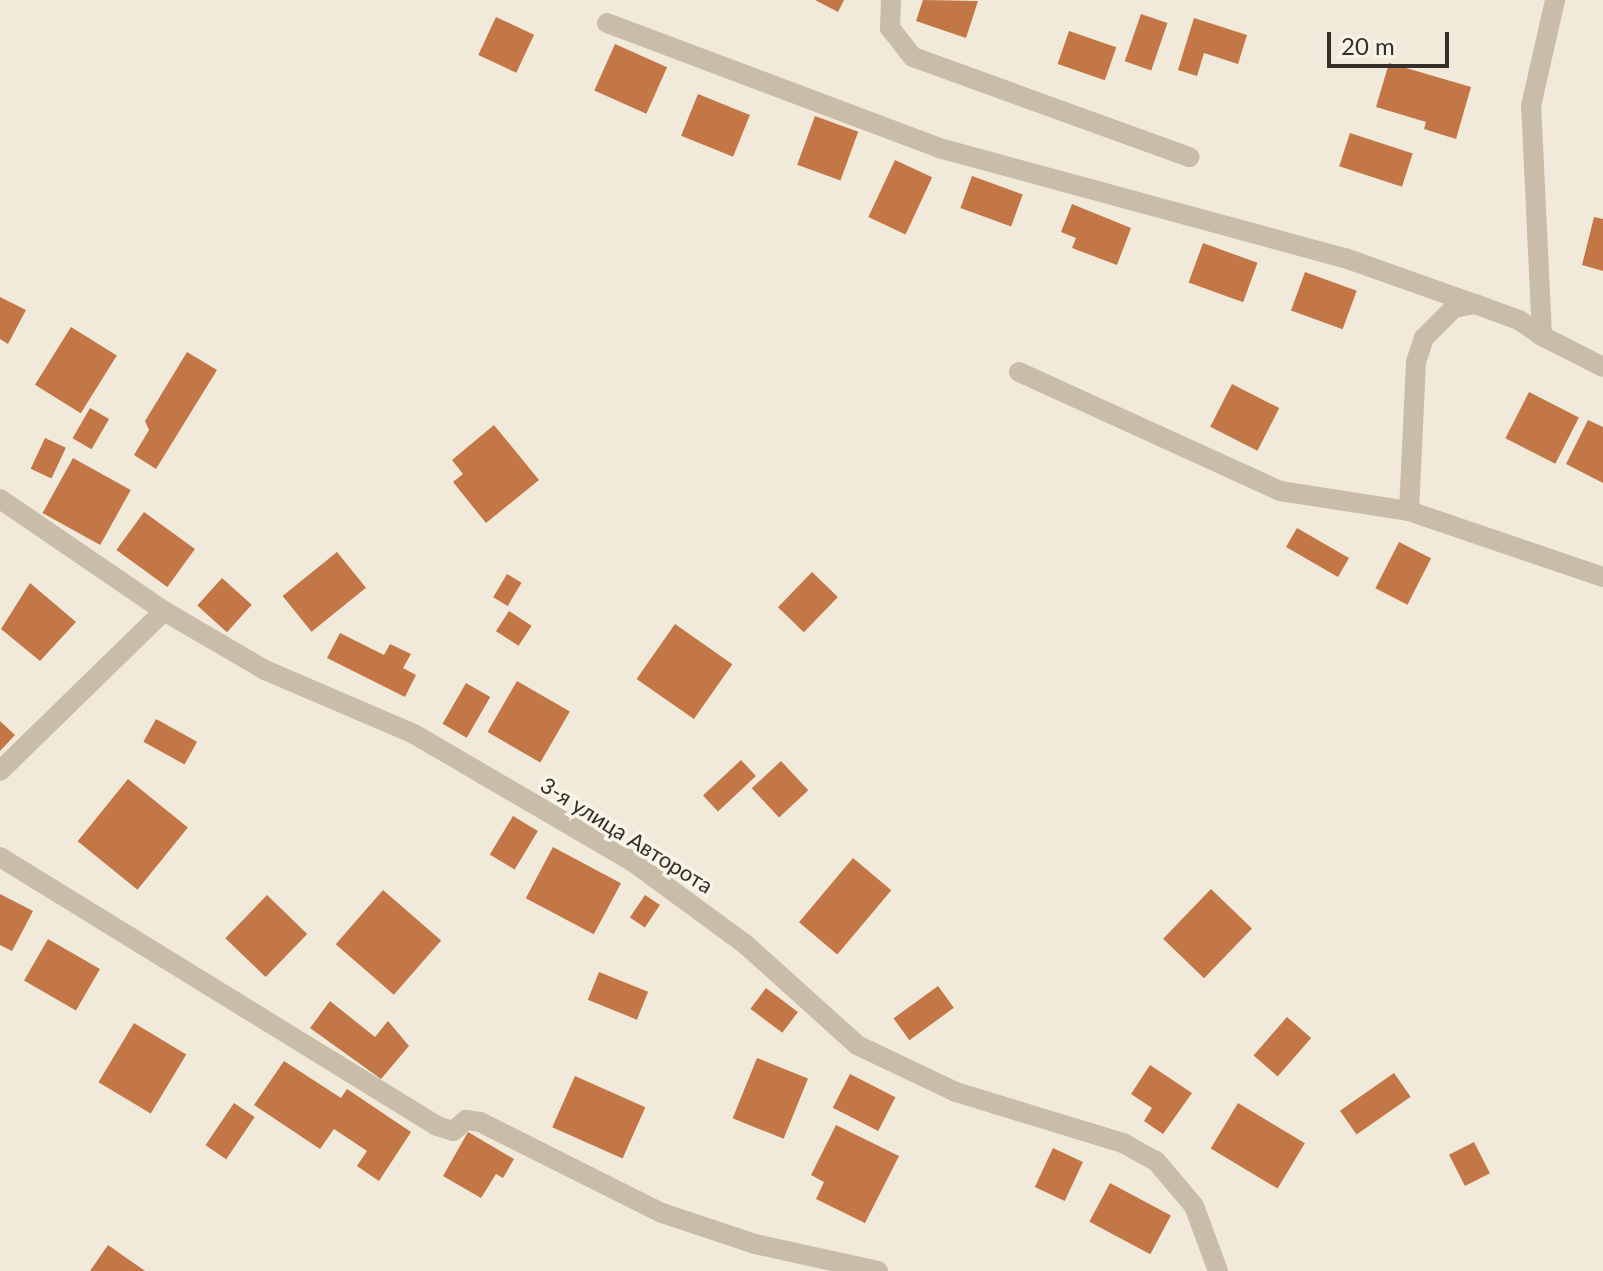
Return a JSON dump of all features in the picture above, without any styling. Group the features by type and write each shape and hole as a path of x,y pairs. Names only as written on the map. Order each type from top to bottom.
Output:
{"street":[{"path":"891,0 890,28 913,57 1190,157"},
{"path":"1542,336 1531,106 1555,0"},
{"path":"607,23 939,148 1345,258 1475,304 1603,367"},
{"path":"1409,511 1416,362 1438,321 1454,308 1475,304"},
{"path":"1019,372 1280,491 1409,511 1603,577"},
{"name":"3-я улица Авторота","path":"0,499 164,611 297,687 414,734 633,862 745,944 857,1045 893,1065 956,1092 1123,1143 1156,1161 1194,1206 1218,1271"},
{"path":"0,771 164,611"},
{"path":"0,857 437,1126 453,1131 466,1120 480,1122 662,1213 755,1244 878,1271"}],"building":[{"path":"815,0 844,0 838,12"},
{"path":"923,0 978,1 966,38 916,21"},
{"path":"1141,14 1167,23 1151,70 1125,61"},
{"path":"496,17 534,35 516,73 478,55"},
{"path":"1194,18 1247,35 1238,64 1204,53 1197,76 1178,70"},
{"path":"1069,31 1116,47 1105,80 1058,64"},
{"path":"615,44 667,67 646,114 594,91"},
{"path":"1389,63 1471,87 1456,139 1424,129 1426,122 1376,107"},
{"path":"698,94 750,115 733,157 681,136"},
{"path":"815,116 858,132 840,181 797,165"},
{"path":"1350,133 1413,153 1402,187 1339,166"},
{"path":"895,160 932,177 906,234 868,217"},
{"path":"972,176 1023,194 1011,226 960,208"},
{"path":"1072,204 1131,228 1117,265 1072,248 1076,238 1061,232"},
{"path":"1594,217 1603,219 1603,271 1582,265"},
{"path":"1203,243 1258,263 1243,302 1189,282"},
{"path":"1305,272 1357,291 1343,329 1291,311"},
{"path":"0,297 26,310 8,344 0,339"},
{"path":"71,327 117,356 81,413 35,385"},
{"path":"187,352 217,370 156,469 134,455 149,430 145,421"},
{"path":"1232,384 1279,408 1257,451 1210,427"},
{"path":"1529,392 1579,417 1555,464 1505,438"},
{"path":"90,408 109,419 92,449 72,438"},
{"path":"1588,420 1603,427 1603,483 1566,464"},
{"path":"494,425 539,480 486,523 453,482 463,474 452,460"},
{"path":"45,438 66,448 51,479 31,469"},
{"path":"73,458 131,490 100,545 42,513"},
{"path":"144,512 195,549 167,587 116,550"},
{"path":"1297,528 1349,558 1338,577 1286,547"},
{"path":"1399,542 1431,558 1407,605 1375,588"},
{"path":"337,552 366,588 312,632 283,596"},
{"path":"812,572 838,597 804,632 778,607"},
{"path":"507,574 522,583 508,606 493,597"},
{"path":"222,578 252,605 227,632 197,605"},
{"path":"30,583 76,622 40,661 1,629"},
{"path":"509,611 532,626 519,646 496,631"},
{"path":"675,624 732,664 694,719 637,679"},
{"path":"340,633 384,655 390,644 411,654 403,668 416,675 405,697 327,658"},
{"path":"517,681 570,712 540,763 488,732"},
{"path":"466,683 490,697 467,738 442,724"},
{"path":"156,719 197,742 185,765 143,742"},
{"path":"0,721 15,735 0,751"},
{"path":"741,760 756,776 718,812 703,795"},
{"path":"781,761 808,790 779,818 752,788"},
{"path":"128,779 188,827 137,890 78,841"},
{"path":"513,816 538,831 515,870 490,855"},
{"path":"553,847 621,883 594,934 526,898"},
{"path":"853,858 891,890 837,954 799,922"},
{"path":"1211,889 1252,929 1204,978 1163,939"},
{"path":"383,890 441,941 394,995 336,944"},
{"path":"0,894 33,911 12,951 0,945"},
{"path":"267,895 307,934 266,977 225,938"},
{"path":"645,895 660,905 645,927 630,917"},
{"path":"48,939 100,969 76,1011 24,981"},
{"path":"599,972 648,992 637,1020 588,1000"},
{"path":"938,986 954,1008 909,1040 894,1018"},
{"path":"766,988 798,1012 782,1033 750,1009"},
{"path":"330,1001 375,1037 388,1021 409,1046 381,1079 310,1028"},
{"path":"1287,1017 1311,1038 1278,1076 1254,1055"},
{"path":"134,1023 186,1054 151,1114 98,1082"},
{"path":"757,1058 808,1079 784,1139 733,1118"},
{"path":"284,1061 341,1098 347,1089 411,1132 379,1181 357,1166 367,1151 334,1129 320,1149 254,1105"},
{"path":"1150,1065 1192,1093 1163,1134 1144,1121 1152,1108 1131,1094"},
{"path":"1394,1073 1411,1097 1357,1135 1340,1111"},
{"path":"850,1074 895,1097 878,1131 833,1108"},
{"path":"575,1076 645,1107 623,1158 552,1127"},
{"path":"234,1103 255,1117 226,1159 205,1145"},
{"path":"1238,1103 1305,1143 1278,1189 1211,1148"},
{"path":"836,1125 899,1156 865,1223 816,1199 824,1182 811,1175"},
{"path":"468,1132 514,1159 503,1178 496,1174 481,1198 443,1176"},
{"path":"1474,1142 1490,1173 1465,1186 1449,1155"},
{"path":"1053,1148 1083,1162 1065,1201 1035,1187"},
{"path":"1110,1183 1171,1215 1150,1254 1089,1222"},
{"path":"108,1245 145,1271 90,1271"}]}
